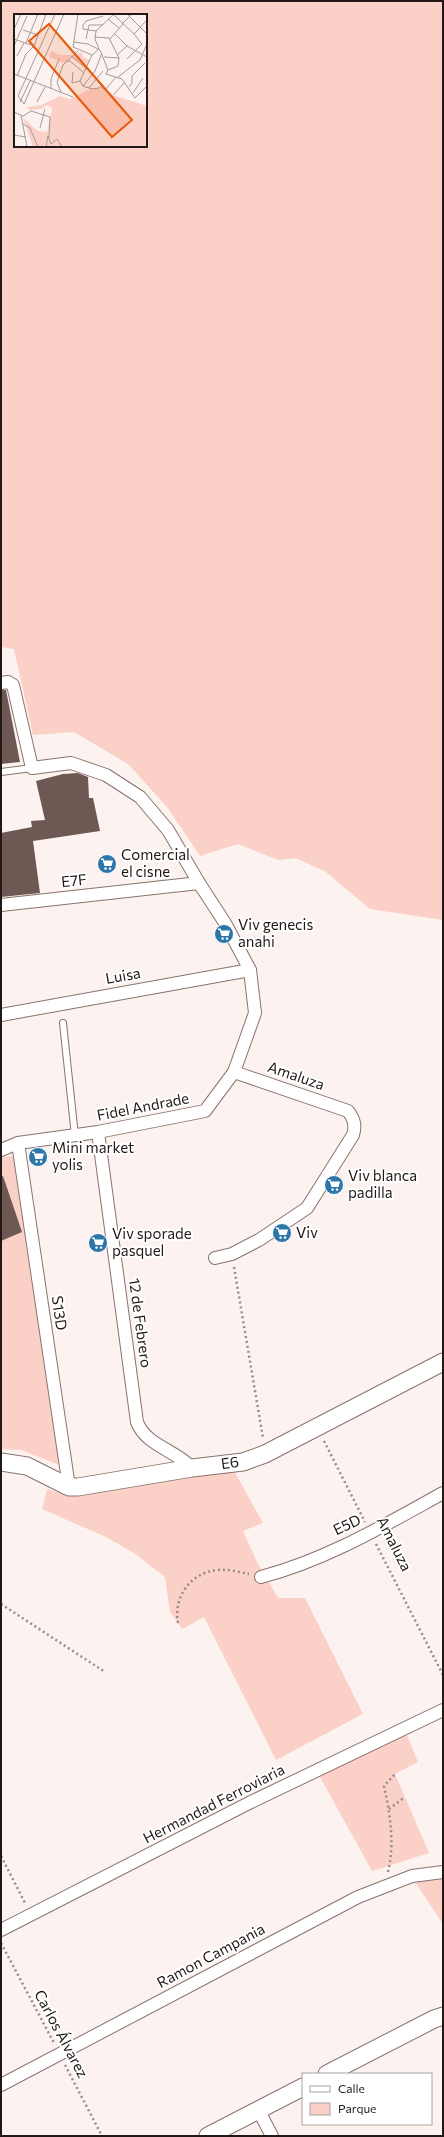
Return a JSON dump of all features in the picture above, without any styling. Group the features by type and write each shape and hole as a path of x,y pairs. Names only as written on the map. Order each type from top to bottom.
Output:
{"street":[{"path":"1,683 8,682 13,685 32,768"},
{"name":"Fidel Andrade","path":"1,1150 18,1143 75,1136 205,1111 234,1072 255,1013 250,970 225,923 199,883 168,830 140,798 106,775 71,763 32,768"},
{"name":"E7F","path":"1,905 199,883"},
{"name":"Luisa","path":"1,1015 250,970"},
{"name":"Amaluza","path":"232,1254 259,1240 307,1208 353,1135 356,1127 354,1118 348,1111 234,1072"},
{"name":"12 de Febrero","path":"98,1132 138,1422 146,1437 184,1459 192,1468"},
{"name":"S13D","path":"18,1143 69,1487"},
{"path":"215,1258 232,1254"},
{"name":"E6","path":"1,1462 27,1466 69,1487 78,1488 192,1468 243,1462 265,1454 443,1362"},
{"name":"E5D","path":"261,1577 291,1569 370,1532 443,1493"},
{"name":"Hermandad Ferroviaria","path":"1,1930 251,1802 443,1710"},
{"name":"Ramon Campania","path":"1,2085 352,1900 412,1876 443,1872"},
{"path":"329,2073 434,2018 443,2016"},
{"path":"208,2136 302,2088"},
{"path":"262,2117 272,2136"}],"lane":[{"path":"1,772 32,768"},
{"path":"63,1023 75,1136"}],"path":[{"path":"232,1254 265,1454"},
{"name":"Amaluza","path":"317,1427 443,1676"},
{"path":"178,1623 176,1612 181,1594 192,1579 217,1570 261,1577"},
{"path":"1,1604 105,1672"},
{"path":"385,1886 392,1855 389,1809 384,1786 395,1774"},
{"path":"389,1809 405,1797"},
{"path":"1,1856 31,1914"},
{"name":"Carlos Álvarez","path":"1,1942 102,2136"}],"green space":[{"path":"1,1 443,1 443,920 370,909 326,872 296,858 278,860 238,844 200,856 167,807 128,764 74,732 33,735 14,649 1,647"},
{"path":"15,1156 62,1466 21,1450 1,1449 1,1157"},
{"path":"233,1469 263,1523 243,1531 257,1562 278,1598 305,1598 363,1714 276,1760 204,1617 182,1629 170,1612 165,1577 134,1553 106,1537 42,1509 47,1489 66,1495 80,1494"},
{"path":"406,1733 418,1762 395,1774 429,1853 372,1871 319,1775"},
{"path":"443,1877 443,1924 415,1882 428,1878"}],"building":[{"path":"1,690 6,690 20,762 1,764"},
{"path":"78,773 88,777 89,798 93,798 100,831 33,841 40,893 1,897 1,833 32,827 31,821 45,820 36,781 63,774"},
{"path":"3,1176 22,1232 1,1241 1,1177"}],"place":[{"name":"Comercial el cisne","path":"107,864"},
{"name":"Viv genecis anahi","path":"224,934"},
{"name":"Mini market yolis","path":"38,1157"},
{"name":"Viv blanca padilla","path":"334,1185"},
{"name":"Viv","path":"282,1233"},
{"name":"Viv sporade pasquel","path":"98,1243"}]}
